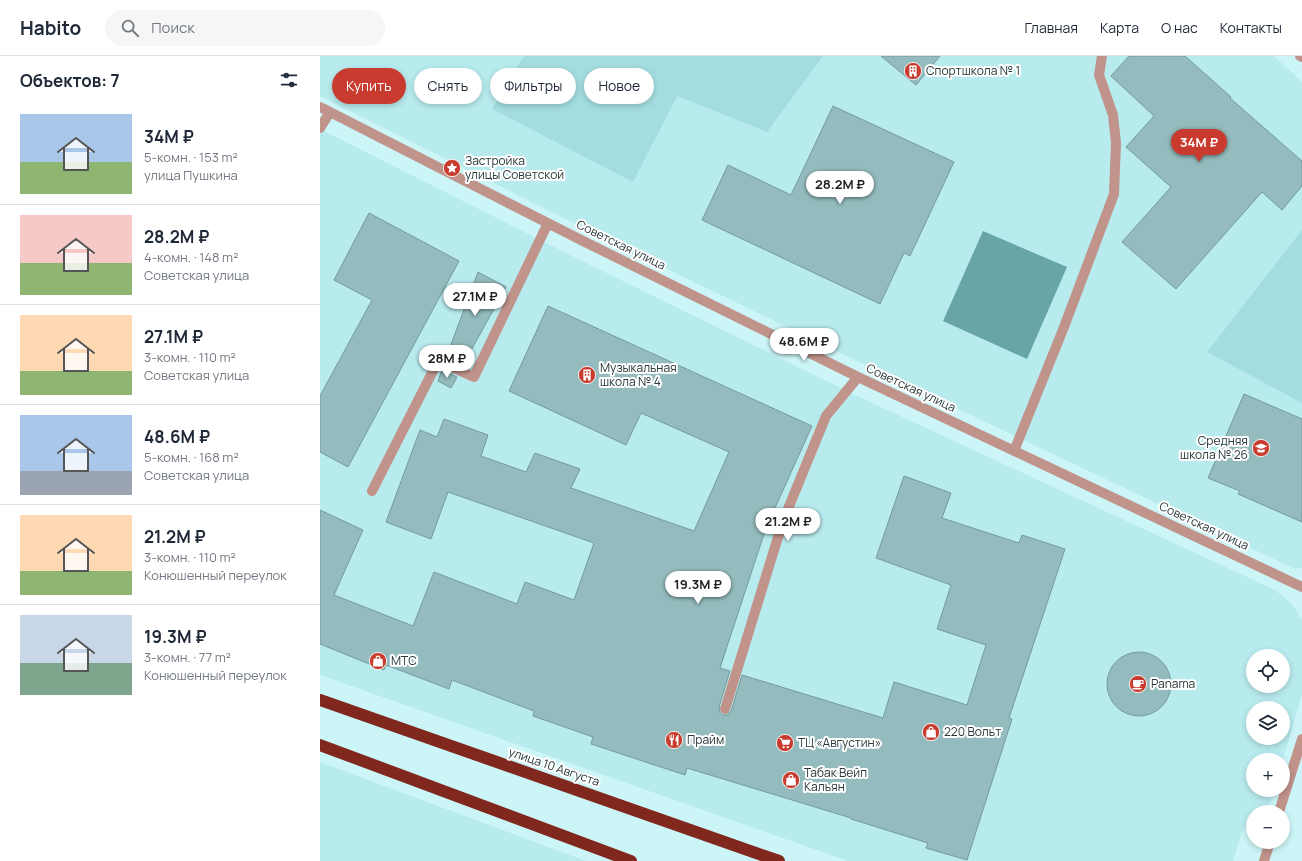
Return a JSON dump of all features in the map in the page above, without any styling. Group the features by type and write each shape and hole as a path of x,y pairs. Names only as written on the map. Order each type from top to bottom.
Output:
{"highway":[{"name":"улица 10 Августа","path":"320,700 779,861"},
{"path":"320,745 630,861"}],"street":[{"path":"1014,451 1064,327 1114,194 1115,136 1113,114 1098,75 1102,56"},
{"name":"Советская улица","path":"320,107 548,223 858,377 1302,587"},
{"path":"320,128 330,112"},
{"path":"372,491 438,361 474,377 548,223"},
{"path":"725,709 788,507 826,416 858,377"},
{"path":"1281,805 1302,739"},
{"path":"1264,861 1268,849"}],"shaded area":[{"path":"320,56 1274,56 1302,82 1302,568 1295,569 857,361 591,232 336,104 406,104 406,68 332,68 332,102 320,96"},
{"path":"524,56 823,56 767,132 677,96 633,182 492,109 495,104 576,104 576,68 517,68"},
{"path":"320,129 578,259 855,395 1275,590 1292,604 1302,620 1302,694 1290,736 1290,701 1246,701 1246,745 1287,745 1285,753 1246,753 1246,797 1272,797 1270,805 1246,805 1246,829 1243,828 1233,861 848,861 320,675"},
{"path":"1302,230 1302,403 1207,352"},
{"path":"983,231 1067,267 1027,359 943,321"},
{"path":"320,762 586,861 320,861"}],"building":[{"name":"Спортшкола № 1","path":"881,56 940,56 916,85"},
{"path":"1129,56 1185,56 1231,97 1230,98 1302,161 1302,186 1282,210 1262,192 1176,289 1122,242 1171,187 1126,147 1154,116 1111,76"},
{"path":"833,106 954,162 910,256 904,253 880,304 702,220 728,165 791,195"},
{"path":"369,213 459,261 348,467 320,452 320,396 372,300 334,280"},
{"path":"478,272 506,287 463,365 446,358"},
{"path":"548,306 812,426 766,528 720,668 730,671 719,707 720,713 723,715 727,715 731,711 742,675 883,718 894,682 967,705 986,645 937,629 951,585 876,558 904,476 951,493 942,518 1019,543 1022,535 1065,549 1009,718 1012,719 967,860 926,848 928,843 851,818 687,768 685,775 591,744 593,737 533,716 534,711 452,680 449,689 386,665 384,670 320,644 320,510 363,530 334,595 413,626 434,572 517,604 525,582 574,600 594,543 448,492 431,539 386,522 420,430 437,437 444,419 488,435 481,456 526,472 535,453 580,469 571,488 694,531 729,452 641,413 626,445 509,391"},
{"path":"442,370 457,377 451,388 438,381"},
{"name":"Средняя школа № 26","path":"1244,394 1302,419 1302,522 1238,494 1240,491 1208,478"},
{"path":"1139,652 1157,658 1165,666 1171,684 1165,702 1157,710 1139,716 1121,710 1113,702 1107,684 1113,666 1121,658"}],"place":[{"name":"Спортшкола № 1","path":"913,71"},
{"name":"Застройка улицы Советской","path":"452,168"},
{"name":"Музыкальная школа № 4","path":"587,375"},
{"name":"Средняя школа № 26","path":"1261,448"},
{"name":"МТС","path":"378,661"},
{"name":"Panama","path":"1138,684"},
{"name":"220 Вольт","path":"931,732"},
{"name":"Прайм","path":"674,740"},
{"name":"ТЦ «Августин»","path":"785,743"},
{"name":"Табак Вейп Кальян","path":"791,780"}]}
